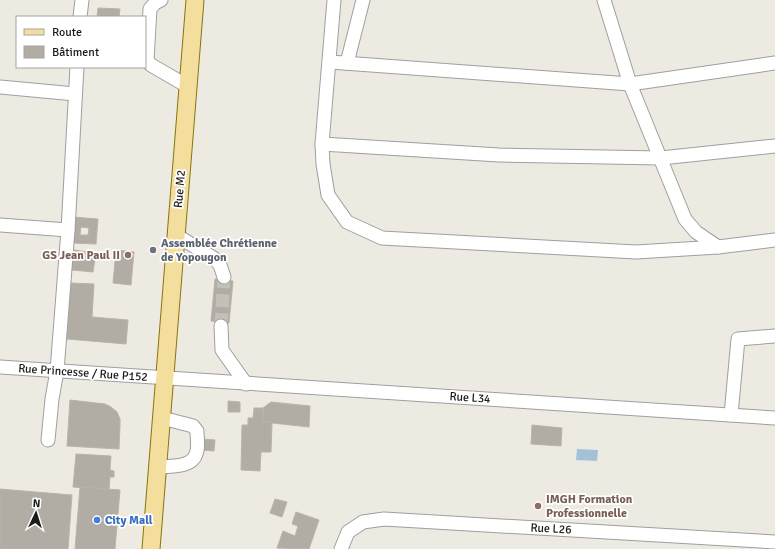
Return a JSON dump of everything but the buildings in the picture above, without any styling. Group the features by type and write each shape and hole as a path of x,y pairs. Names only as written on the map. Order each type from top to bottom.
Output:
{"main road":[{"name":"Rue M2","path":"151,549 166,378 169,313 195,0"}],"street":[{"path":"80,16 82,0"},
{"path":"161,0 155,2 150,9 147,60 151,65 188,87"},
{"path":"334,0 322,144 323,164 328,195 347,222 382,238 636,252 718,247 775,240"},
{"path":"347,63 363,0"},
{"path":"604,0 630,84 685,219 696,232 718,247"},
{"path":"330,62 630,84 775,63"},
{"path":"48,440 52,399 57,371 68,230 77,68"},
{"path":"0,87 75,94"},
{"path":"322,144 499,155 661,158 775,146"},
{"path":"0,225 68,230"},
{"path":"176,235 218,262 224,277"},
{"path":"221,326 222,350 246,384"},
{"path":"731,415 738,339 775,336"},
{"name":"Rue Princesse / Rue P152","path":"0,367 166,378"},
{"name":"Rue L34","path":"166,378 775,418"},
{"path":"158,467 180,465 190,462 196,455 198,443 197,431 193,426 162,418"},
{"name":"Rue L26","path":"341,549 348,532 358,525 363,522 384,519 775,542"}],"water":[{"path":"577,449 598,450 597,461 576,460"}],"tunnel":[{"path":"221,326 224,277"}],"place":[{"name":"Assemblée Chrétienne de Yopougon","path":"153,250"},
{"name":"GS Jean Paul II","path":"128,255"},
{"name":"IMGH Formation Professionnelle","path":"538,506"},
{"name":"City Mall","path":"97,520"}]}
